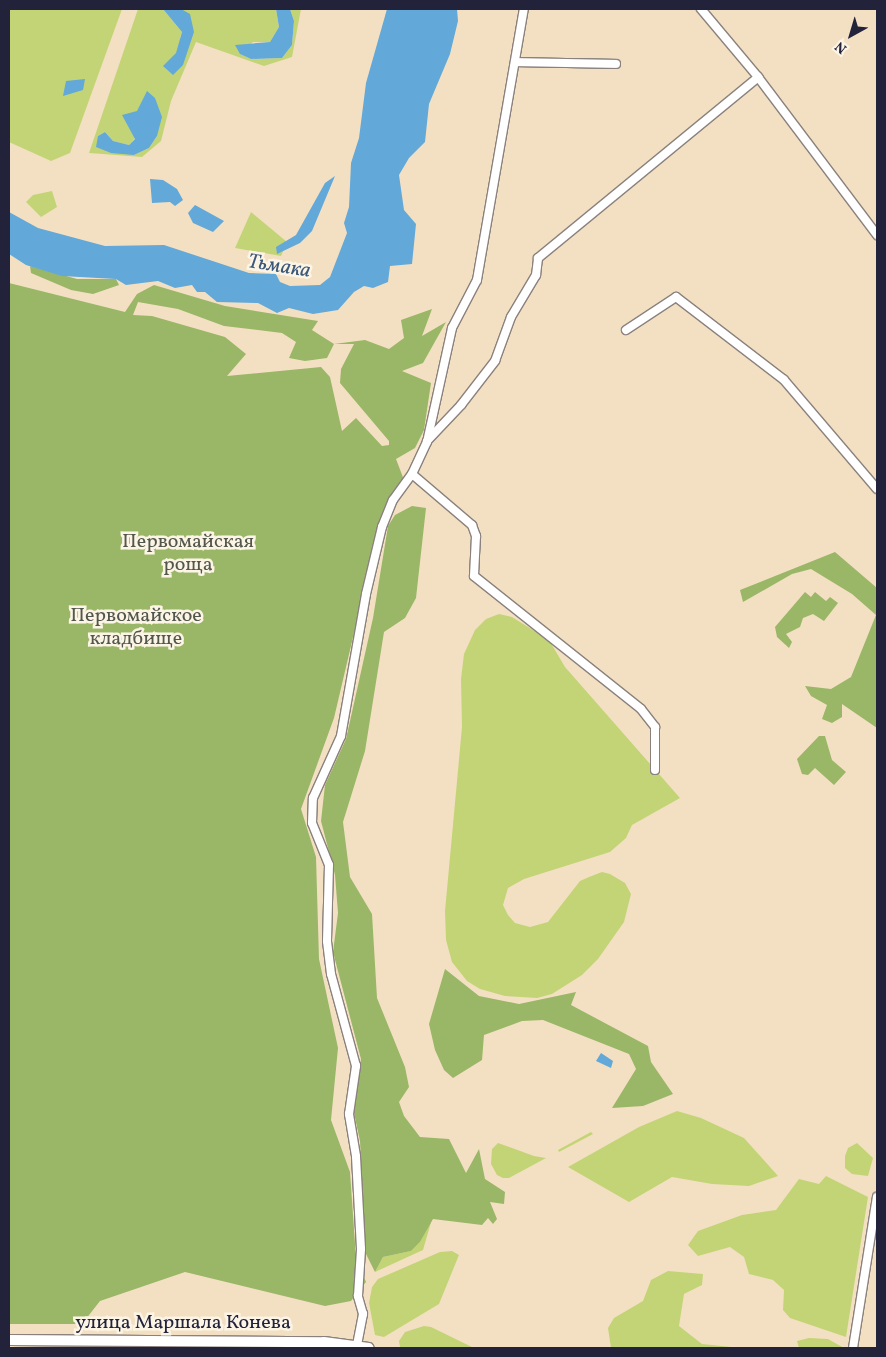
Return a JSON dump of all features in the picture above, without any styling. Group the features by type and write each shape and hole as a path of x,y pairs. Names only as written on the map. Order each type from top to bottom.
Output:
{"main road":[{"name":"улица Маршала Конева","path":"9,1340 65,1344 357,1345 369,1348"}],"street":[{"path":"357,1345 363,1314 358,1296 361,1250 356,1156 349,1114 356,1066 331,974 327,942 328,865 312,823 313,798 342,736 366,594 382,527 393,500 412,474 427,442 452,328 477,280 524,9"},
{"path":"702,9 758,77 877,235"},
{"path":"516,62 616,64"},
{"path":"427,442 461,405 495,361 511,317 536,275 538,258 758,77"},
{"path":"626,330 676,297 784,380 877,489"},
{"path":"412,474 472,525 476,536 474,576 641,709 655,727 655,770"},
{"path":"853,1348 877,1197"}],"green space":[{"path":"9,9 122,9 70,153 51,161 9,142"},
{"path":"138,9 163,9 182,32 180,38 194,32 177,9 276,9 279,27 270,42 253,42 240,54 251,59 282,58 292,45 294,21 290,9 301,9 292,57 264,66 196,42 171,101 161,141 142,157 89,153","holes":["105,132 113,141 129,145 135,138 157,136 149,148 134,155 98,136"]},
{"path":"52,191 57,207 41,217 26,202 33,195"},
{"path":"251,212 287,242 281,256 235,248"},
{"path":"30,266 77,279 116,279 119,285 93,294 71,290 31,273"},
{"name":"Первомайская роща","path":"9,283 125,312 137,294 154,285 225,306 318,321 312,330 334,344 365,340 389,349 404,338 401,320 432,309 422,336 446,322 423,363 402,371 431,383 424,430 415,448 396,459 404,480 382,514 334,718 301,809 316,857 319,959 338,1048 331,1120 350,1172 356,1258 366,1282 351,1301 325,1306 185,1272 100,1301 82,1324 9,1324","holes":["138,302 178,309 224,326 282,333 296,342 289,358 305,361 327,358 334,344 354,344 341,369 340,383 389,441 389,445 382,446 356,418 342,431 330,377 321,367 227,376 246,354 225,337 152,316 133,315"]},
{"path":"412,506 426,508 416,598 405,618 384,632 365,751 343,822 350,877 372,914 377,998 405,1067 409,1087 399,1102 404,1116 420,1137 449,1139 466,1173 479,1149 485,1179 505,1192 504,1204 490,1202 497,1219 493,1224 488,1218 482,1225 433,1219 420,1242 411,1251 383,1257 375,1272 366,1254 360,1141 354,1113 361,1059 333,952 338,913 335,875 321,821 325,785 346,739 373,618 388,526 395,515"},
{"path":"835,552 877,588 877,728 842,704 842,717 832,723 822,719 827,705 811,696 805,686 831,689 851,677 876,615 852,594 811,569 792,574 743,602 740,590"},
{"path":"805,592 811,597 815,592 826,601 830,597 838,603 824,621 813,614 803,618 800,627 786,634 792,642 789,648 777,637 775,627"},
{"path":"499,614 512,617 549,640 565,667 680,798 632,825 626,838 610,852 524,879 508,888 503,905 508,915 515,923 530,927 548,922 580,881 602,872 610,874 625,883 631,894 624,922 598,959 582,975 552,994 537,998 505,996 480,989 467,981 452,962 446,940 445,911 462,727 461,679 464,654 475,630 486,619"},
{"path":"819,736 825,736 832,760 846,772 834,785 815,768 808,775 802,774 797,759"},
{"path":"445,969 479,996 519,1004 576,992 571,1005 648,1046 651,1062 673,1094 643,1106 612,1108 636,1069 629,1054 543,1020 522,1021 484,1035 482,1060 453,1078 444,1070 435,1050 429,1024"},
{"path":"677,1111 701,1118 744,1138 778,1176 749,1186 712,1184 672,1177 629,1202 568,1167 639,1127"},
{"path":"591,1132 593,1134 559,1152 558,1150"},
{"path":"498,1143 534,1156 546,1158 509,1178 503,1178 497,1175 491,1164 492,1149"},
{"path":"857,1143 873,1158 868,1176 852,1174 845,1168 845,1156 848,1148"},
{"path":"826,1176 868,1197 846,1337 790,1318 783,1310 784,1290 773,1280 749,1274 744,1257 730,1247 698,1256 688,1245 698,1231 742,1215 776,1210 799,1179 819,1184"},
{"path":"432,1219 423,1250 375,1272 383,1257 411,1251 420,1242"},
{"path":"452,1251 459,1255 439,1304 384,1337 375,1335 369,1303 372,1287 378,1279 440,1252"},
{"path":"668,1271 703,1274 702,1285 684,1294 679,1326 702,1344 741,1348 611,1348 608,1328 614,1318 643,1301 651,1280"},
{"path":"424,1326 431,1327 474,1348 400,1347 399,1341 405,1332"},
{"path":"809,1338 828,1339 844,1348 799,1348 797,1341"}],"water":[{"path":"163,9 181,9 190,14 194,32 183,65 173,75 163,66 176,53 182,32"},
{"path":"276,9 290,9 294,21 292,45 282,58 251,59 240,54 235,45 270,42 279,27"},
{"path":"387,9 457,9 458,21 450,54 429,104 425,142 409,158 399,175 404,210 416,224 412,264 390,266 388,282 373,288 364,286 354,292 338,310 313,314 289,308 277,313 258,303 217,302 205,292 197,292 192,285 175,288 158,281 126,285 116,279 62,276 26,265 9,254 9,212 38,228 105,246 164,245 249,273 276,274 280,282 290,286 320,285 330,277 347,233 344,223 349,207 351,163 359,138 366,83"},
{"path":"85,79 83,90 63,96 66,81"},
{"path":"147,91 155,98 162,117 157,136 149,148 134,155 111,153 96,147 98,136 105,132 113,141 129,145 135,139 122,115 137,111"},
{"path":"335,176 312,231 300,243 277,254 276,247 296,235 325,183"},
{"path":"150,179 163,180 177,189 183,200 175,206 170,202 152,203"},
{"path":"195,205 224,221 213,232 193,223 188,213"},
{"path":"601,1053 613,1061 611,1068 596,1061"}],"water label":[{"name":"Тьмака","path":"279,267"}],"park label":[{"name":"Первомайское кладбище","path":"136,628"}]}
